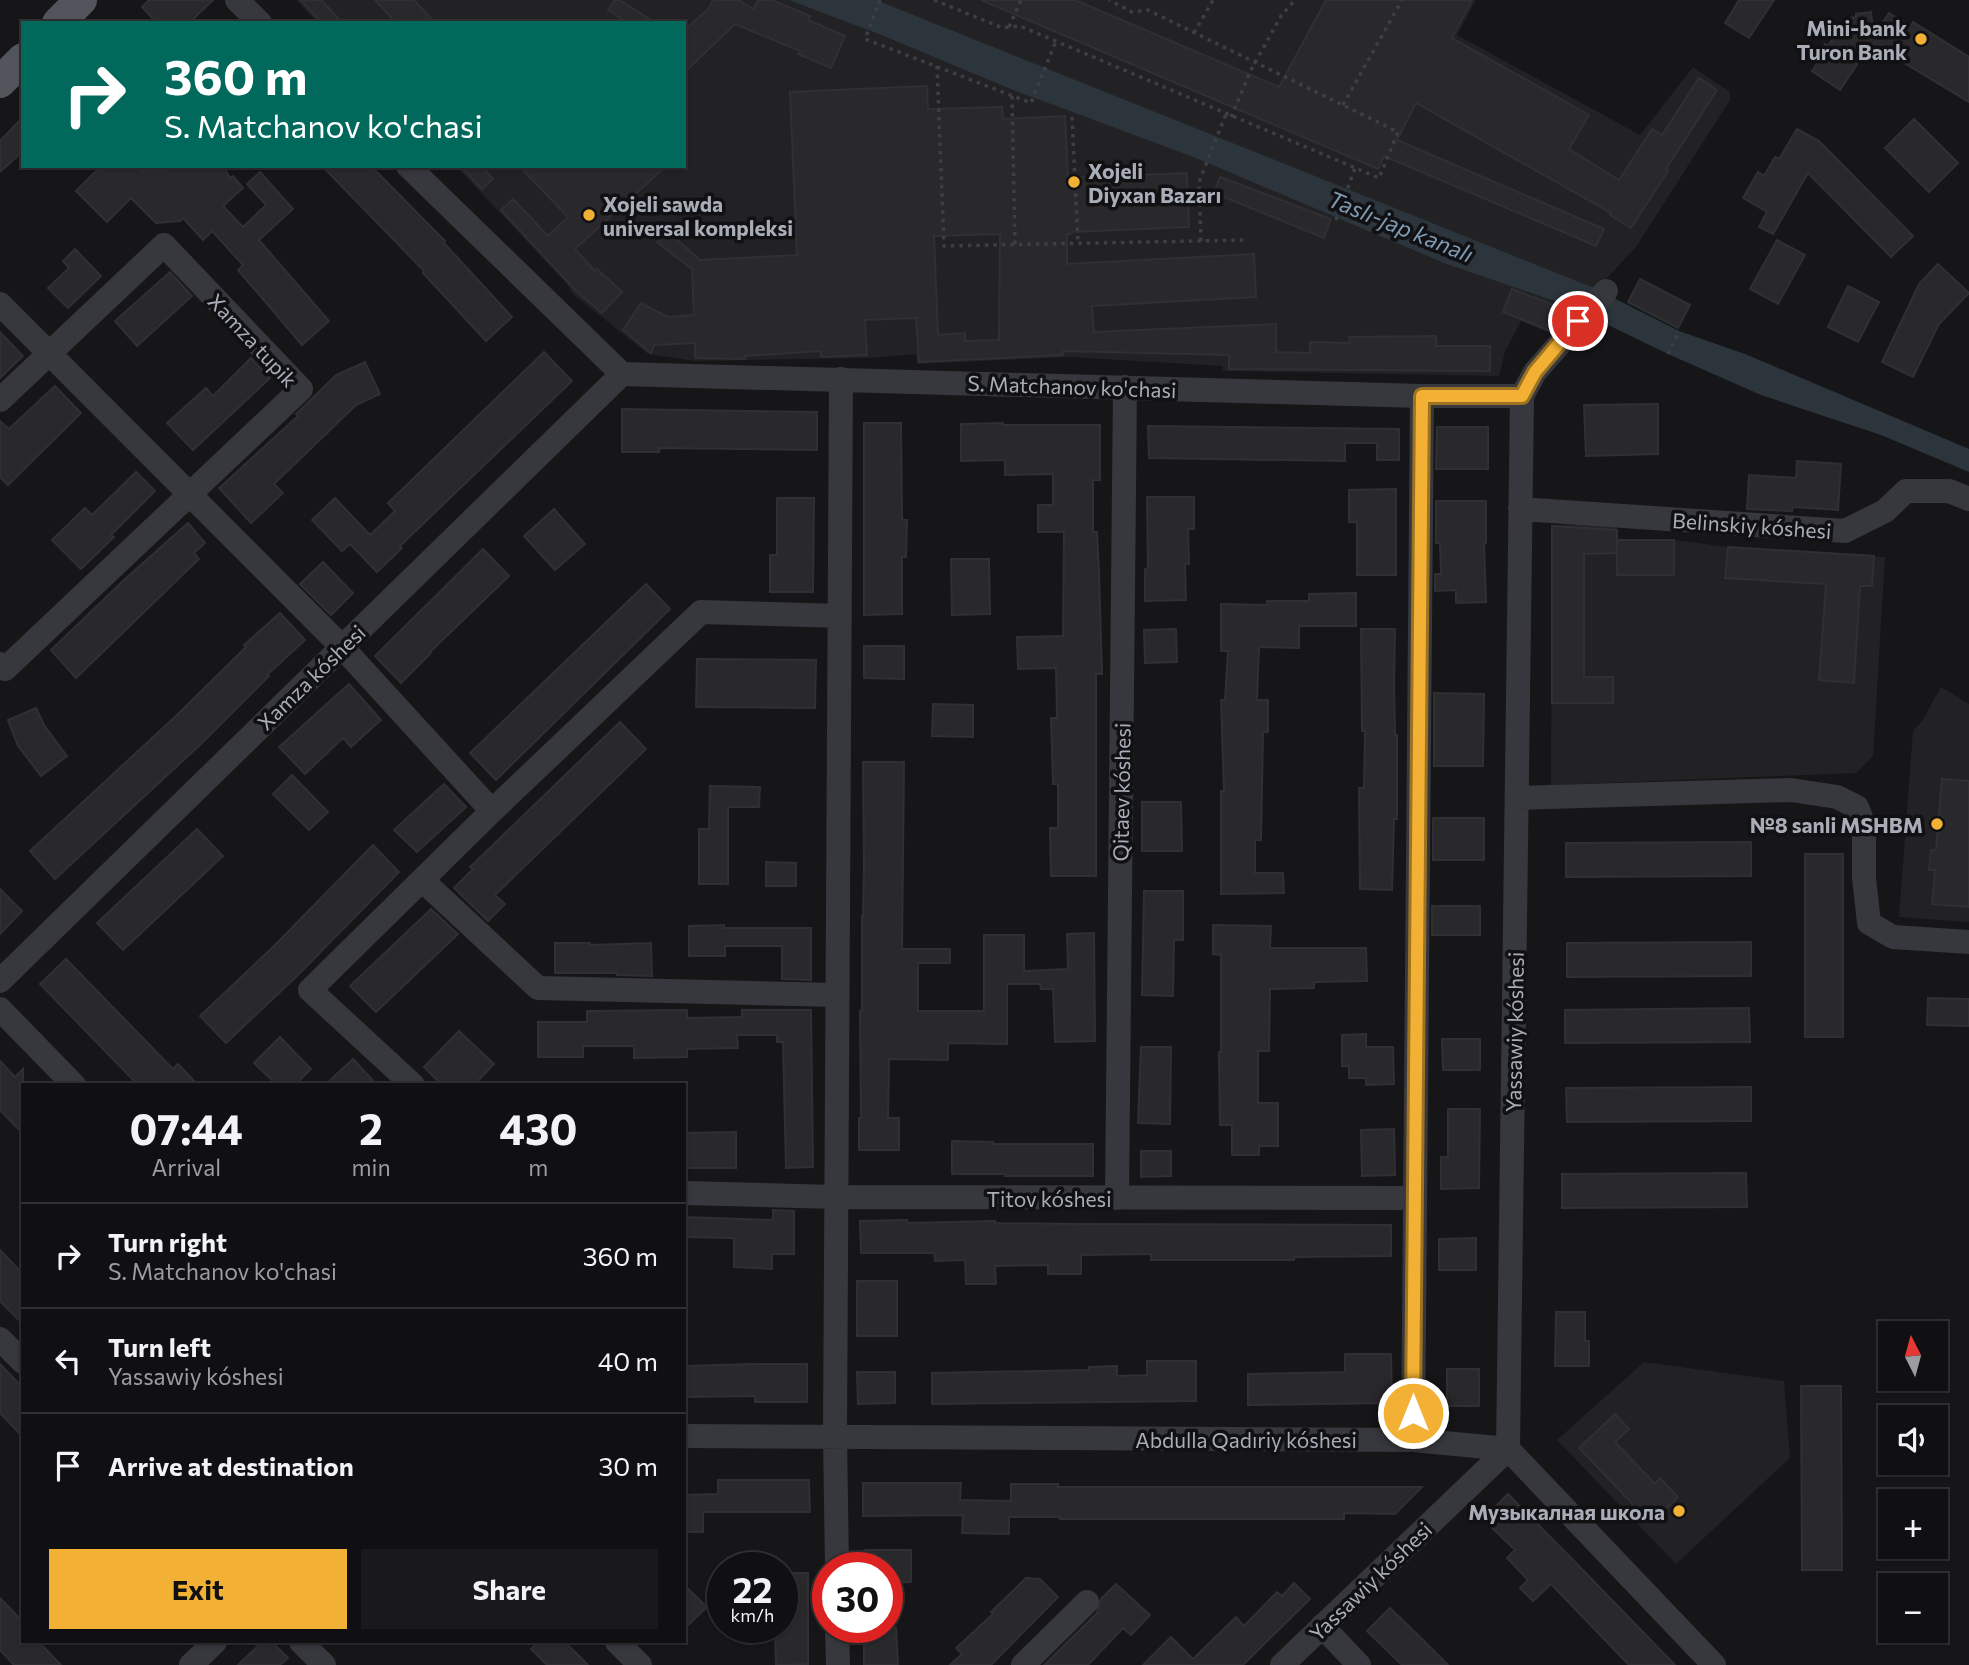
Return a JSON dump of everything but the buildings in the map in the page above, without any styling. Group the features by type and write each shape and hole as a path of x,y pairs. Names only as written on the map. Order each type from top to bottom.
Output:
{"main road":[{"path":"60,21 81,0"},
{"path":"0,82 21,61"}],"street":[{"path":"237,0 258,21"},
{"path":"410,168 622,374"},
{"name":"Xamza tupik","path":"0,400 164,245 300,389 5,669 0,664"},
{"name":"Yassawiy kóshesi","path":"1282,1665 1508,1449 1522,396 1535,372 1606,290"},
{"path":"0,304 342,647 492,811"},
{"name":"S. Matchanov ko'chasi","path":"622,374 1422,396 1522,396"},
{"name":"Xamza kóshesi","path":"0,981 622,374"},
{"path":"836,1552 841,379"},
{"name":"Qitaev kóshesi","path":"1117,1198 1125,387"},
{"path":"1413,1440 1422,396"},
{"name":"Belinskiy kóshesi","path":"1520,509 1845,531 1885,511 1906,491 1949,491 1969,499"},
{"path":"410,1083 310,990 492,811 701,612 840,615"},
{"path":"1518,798 1791,790 1838,797 1857,807 1864,825 1864,878 1869,923 1893,937 1969,942"},
{"path":"422,880 538,988 837,995"},
{"path":"0,1009 72,1083"},
{"name":"Titov kóshesi","path":"686,1193 836,1197 1414,1198"},
{"path":"0,1339 21,1360"},
{"name":"Abdulla Qadıriy kóshesi","path":"686,1436 1413,1440 1508,1449"},
{"path":"1508,1449 1714,1665"},
{"path":"1023,1665 1087,1602"},
{"path":"1322,1626 1359,1665"},
{"path":"191,1665 214,1643"},
{"path":"301,1643 324,1665"},
{"path":"618,1643 640,1665"},
{"path":"837,1643 838,1665"}],"path":[{"path":"880,0 865,39 1031,103 1056,41"},
{"path":"934,0 1003,28 1020,26 1379,178 1398,132 1148,10 1132,12 1109,0"},
{"path":"955,8 959,0"},
{"path":"1009,27 1021,0"},
{"path":"1195,33 1213,0"},
{"path":"1201,241 1199,182 1254,64 1281,16 1295,0"},
{"path":"1343,105 1402,0"},
{"path":"937,66 944,246 1247,240"},
{"path":"1012,96 1014,244"},
{"path":"1072,117 1078,243"},
{"path":"1336,220 1355,168"},
{"path":"1668,354 1679,331"}],"shaded area":[{"name":"Xojeli Diyxan Bazarı","path":"296,0 1476,0 1457,35 1640,135 1693,67 1730,92 1730,100 1636,247 1554,335 1521,321 1505,352 1499,376 1223,371 1223,366 1068,357 917,364 916,354 868,358 695,361 648,354 573,294 566,283 458,168 686,168 686,21 316,21"},
{"path":"1552,525 1617,525 1617,540 1674,540 1728,547 1885,557 1873,756 1856,773 1551,785"},
{"name":"№8 sanli MSHBM","path":"1941,687 1969,704 1969,922 1899,917 1913,731 1922,721"},
{"name":"Музыкалная школа","path":"1644,1362 1784,1381 1790,1458 1676,1564 1557,1440"}],"water":[{"name":"Taslı-jap kanalı","path":"789,0 876,0 1594,288 1679,331 1745,354 1969,449 1969,472 1881,435 1761,395 1569,306 1444,263 1196,158 1013,90"}],"place":[{"name":"Mini-bank Turon Bank","path":"1921,39"},
{"name":"Xojeli Diyxan Bazarı","path":"1074,182"},
{"name":"Xojeli sawda universal kompleksi","path":"589,215"},
{"name":"№8 sanli MSHBM","path":"1937,824"},
{"name":"Музыкалная школа","path":"1679,1511"}],"route":[{"path":"1413,1413 1422,396 1522,396 1535,372 1578,321"}]}
